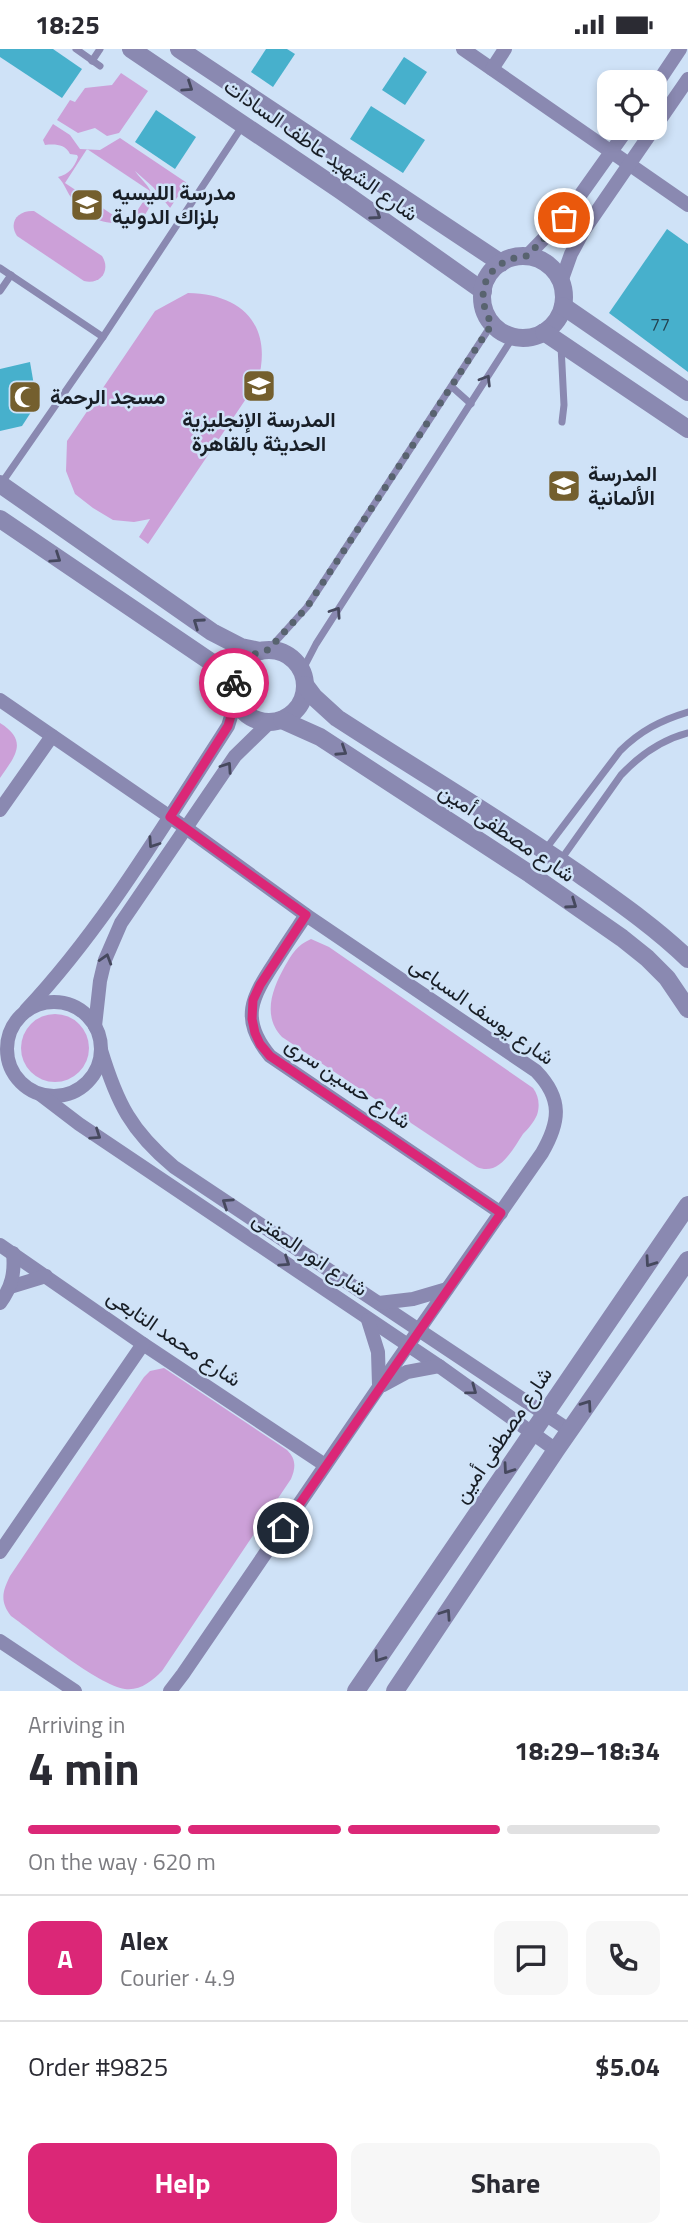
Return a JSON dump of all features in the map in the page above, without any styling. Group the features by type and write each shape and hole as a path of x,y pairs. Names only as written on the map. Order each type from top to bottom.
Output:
{"street":[{"name":"شارع الشهيد عاطف السادات","path":"131,49 483,291"},
{"name":"شارع الشهيد عاطف السادات","path":"179,49 501,263"},
{"path":"463,49 688,205"},
{"path":"492,69 505,49"},
{"path":"666,70 680,49"},
{"path":"561,282 571,254 584,230 688,79"},
{"path":"243,124 259,102"},
{"path":"527,256 564,218 620,140"},
{"path":"527,256 548,264 561,282 563,306 559,317 544,333 534,337 513,337 492,324 483,303 483,291 489,275 501,263 513,257 527,256"},
{"path":"563,306 688,392"},
{"path":"544,333 688,429"},
{"path":"0,510 4,487 212,632 241,647 282,652 294,660 304,678 303,699 294,712 276,721 234,756 121,923 100,981 95,1026 101,1050 92,1077 69,1094 55,1096 41,1095 20,1083 0,1079"},
{"path":"0,519 211,662 223,675 242,709 249,716 259,721 276,721"},
{"path":"20,1083 10,1069 6,1052 8,1035 21,1015 72,959 170,817 228,726 238,668 247,657 264,651"},
{"name":"شارع مصطفى أمين","path":"304,678 314,697 337,718 560,861 666,938 688,960"},
{"name":"شارع يوسف السباعى","path":"0,700 186,828 306,915 536,1071 548,1083 555,1099 556,1119 552,1135 501,1213 170,1691"},
{"name":"شارع مصطفى أمين","path":"276,721 320,737 537,879 648,958 667,978 688,1009"},
{"path":"0,810 52,736"},
{"path":"537,879 545,851"},
{"path":"537,879 560,861"},
{"name":"شارع حسين سرى","path":"306,915 253,1000 252,1019 260,1044 270,1056 501,1213"},
{"path":"0,1030 38,1004 51,1002 77,1008 95,1026"},
{"name":"شارع انور المفتى","path":"101,1050 109,1077 128,1118 156,1152 174,1167 569,1430"},
{"name":"شارع انور المفتى","path":"41,1095 79,1124 439,1366 556,1450"},
{"name":"شارع مصطفى أمين","path":"356,1691 688,1205"},
{"path":"0,1303 10,1287 13,1274 6,1249"},
{"name":"شارع محمد التابعى","path":"6,1249 143,1345 325,1465"},
{"path":"395,1691 569,1430 688,1260"},
{"path":"10,1287 47,1276"},
{"path":"379,1303 414,1299 446,1289"},
{"path":"368,1318 378,1352 379,1387 407,1372 439,1366"},
{"path":"0,1552 143,1345"},
{"path":"0,1641 75,1691"}],"lane":[{"path":"76,49 100,67"},
{"path":"92,61 100,49"},
{"path":"4,487 243,124"},
{"path":"0,268 103,337"},
{"path":"0,291 11,275"},
{"path":"264,651 307,607 492,324"},
{"path":"304,678 316,644 513,337"},
{"path":"561,343 564,395 562,422"},
{"path":"452,387 471,404"},
{"path":"545,851 620,751 650,727 666,718 688,712"},
{"path":"560,861 631,764 659,744 688,733"}],"shaded area":[{"path":"121,73 148,91 119,133 107,136 95,128 78,133 57,120 70,100 75,102 85,88 112,85"},
{"path":"53,124 70,135 80,149 87,149 65,183 128,225 150,191 88,149 100,150 120,138 187,183 170,208 135,171 149,188 150,190 151,195 150,206 144,216 132,226 100,221 80,208 58,177 71,170 77,155 70,154 59,145 45,145 43,140"},
{"path":"28,211 34,211 102,256 105,271 100,279 84,281 17,236 14,231 16,218"},
{"path":"188,293 224,299 249,317 257,329 262,361 258,381 148,544 139,537 150,519 134,522 113,520 75,494 66,471 67,441 155,311"},
{"path":"0,723 14,736 17,749 0,778"},
{"path":"311,939 329,947 533,1088 537,1094 537,1115 505,1160 492,1168 477,1167 282,1037 272,1020 273,993 293,954"},
{"path":"62,1014 83,1029 89,1041 87,1061 79,1072 62,1082 48,1082 31,1072 23,1061 21,1041 31,1024 42,1016"},
{"path":"164,1368 287,1450 294,1460 294,1467 291,1479 162,1671 141,1687 125,1689 84,1669 11,1616 5,1606 4,1592 10,1576 144,1377 150,1371"}],"building":[{"path":"0,49 53,49 82,69 62,98 0,57"},
{"path":"266,49 287,49 295,54 273,87 251,72"},
{"path":"404,57 427,72 405,105 382,90"},
{"path":"371,106 425,140 403,173 350,139"},
{"path":"156,110 196,137 175,169 135,142"},
{"path":"667,229 688,244 688,372 609,313"},
{"path":"30,362 37,403 22,426 0,431 0,369"}],"way so far":[{"path":"234,683 238,668 247,657 268,650 307,607 492,324 483,303 483,291 489,275 501,263 513,257 527,256 564,218"}],"place":[{"name":"مدرسة الليسيه بلزاك الدولية","path":"87,205"},
{"name":"المدرسة الإنجليزية الحديثة بالقاهرة","path":"259,386"},
{"name":"مسجد الرحمة","path":"25,397"},
{"name":"المدرسة الألمانية","path":"564,486"}],"route":[{"path":"234,683 236,699 228,726 170,817 306,915 253,1000 252,1019 260,1044 270,1056 501,1213 283,1528"}]}
